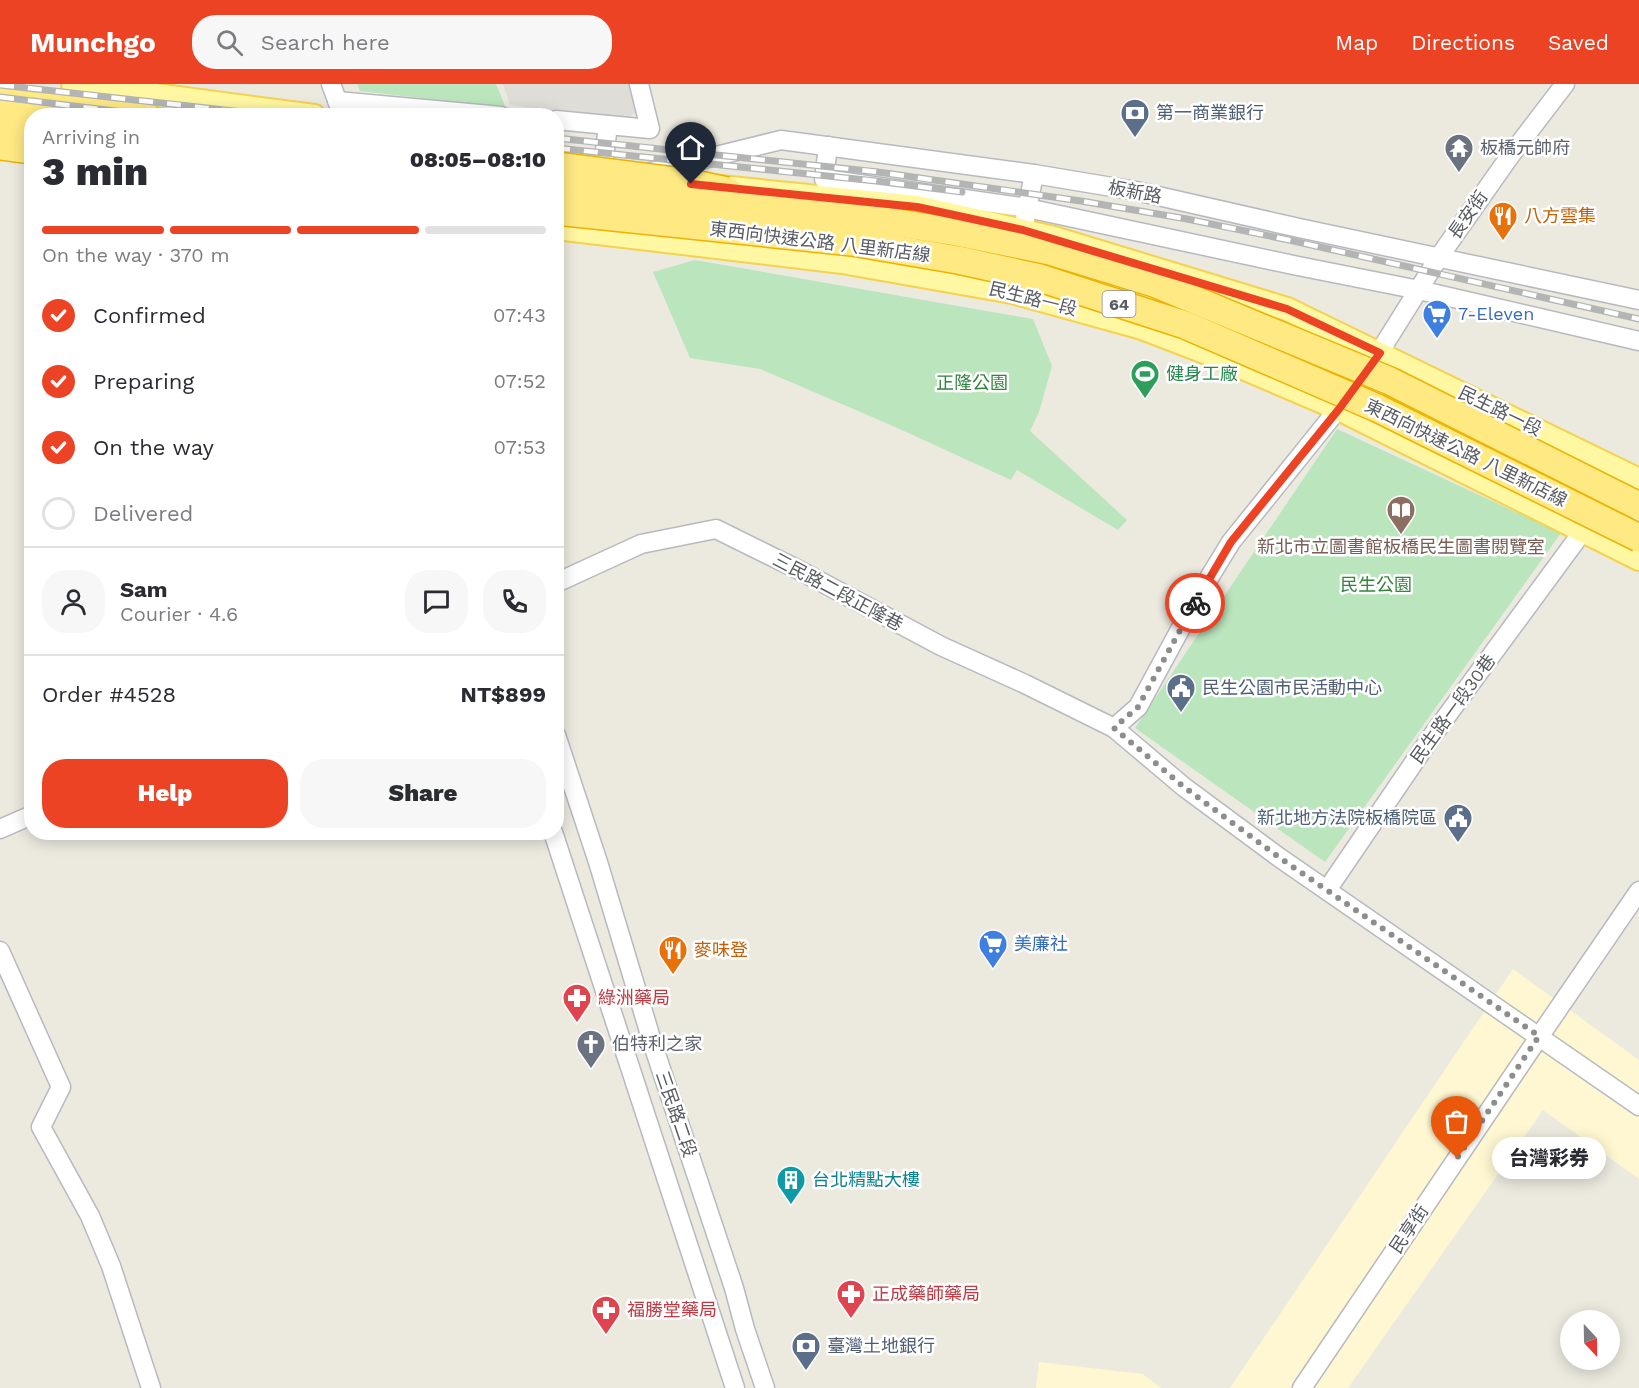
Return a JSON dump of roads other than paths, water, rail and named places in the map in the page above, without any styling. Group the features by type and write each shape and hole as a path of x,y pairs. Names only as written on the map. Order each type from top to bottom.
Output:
{"highway":[{"path":"0,99 77,108"},
{"path":"0,123 24,127"},
{"path":"0,146 24,149"},
{"path":"564,169 690,183 846,215"},
{"name":"東西向快速公路 八里新店線","path":"564,189 650,199 846,215 957,232 1050,251 1154,283 1390,381 1639,506"},
{"name":"東西向快速公路 八里新店線","path":"564,212 852,242 958,260 1040,278 1185,325 1377,408 1639,538"}],"main road":[{"path":"73,84 254,108"},
{"path":"0,158 24,161"},
{"name":"民生路一段","path":"564,169 628,178 1025,219 1287,309 1639,480"},
{"name":"民生路一段","path":"564,229 842,262 1012,292 1142,328 1215,356 1339,409 1639,560"}],"street":[{"path":"564,121 650,129 639,84"},
{"name":"長安街","path":"1339,409 1380,353 1439,257 1564,84"},
{"path":"337,100 419,108"},
{"path":"602,175 608,125"},
{"name":"板新路","path":"628,178 781,140 1034,174 1136,191 1639,300"},
{"name":"板新路","path":"828,146 824,179 1025,219 1298,266 1419,290 1639,341"},
{"path":"1012,292 1034,174"},
{"path":"1114,728 1138,707 1201,591 1231,542 1339,409"},
{"name":"三民路二段正隆巷","path":"564,579 641,544 716,529 797,569 941,646 1114,728 1184,787 1327,890 1639,1106"},
{"name":"民生路一段30巷","path":"1327,890 1432,736 1583,531"},
{"name":"三民路二段","path":"564,759 598,862 654,1048 765,1388"},
{"path":"0,829 24,818"},
{"name":"三民路二段","path":"556,840 735,1388"},
{"name":"民享街","path":"1302,1388 1639,891"},
{"path":"0,951 61,1088 41,1127 90,1216 107,1256 151,1388"}],"railway":[{"path":"0,85 207,108"},
{"path":"0,97 90,108"},
{"path":"564,139 878,172 1081,201 1187,219 1289,240 1639,319"},
{"path":"564,149 962,192"}],"place":[{"name":"第一商業銀行","path":"1135,138"},
{"name":"板橋元帥府","path":"1459,174"},
{"name":"八方雲集","path":"1503,242"},
{"name":"7-Eleven","path":"1437,340"},
{"name":"健身工廠","path":"1145,400"},
{"name":"新北市立圖書館板橋民生圖書閱覽室","path":"1401,536"},
{"name":"民生公園市民活動中心","path":"1181,714"},
{"name":"新北地方法院板橋院區","path":"1458,844"},
{"name":"美廉社","path":"993,970"},
{"name":"麥味登","path":"673,976"},
{"name":"綠洲藥局","path":"577,1024"},
{"name":"伯特利之家","path":"591,1070"},
{"name":"台灣彩券","path":"1457,1158"},
{"name":"台北精點大樓","path":"791,1206"},
{"name":"正成藥師藥局","path":"851,1320"},
{"name":"福勝堂藥局","path":"606,1336"},
{"name":"臺灣土地銀行","path":"806,1372"}],"park label":[{"name":"正隆公園","path":"972,383"},
{"name":"民生公園","path":"1376,585"}]}
